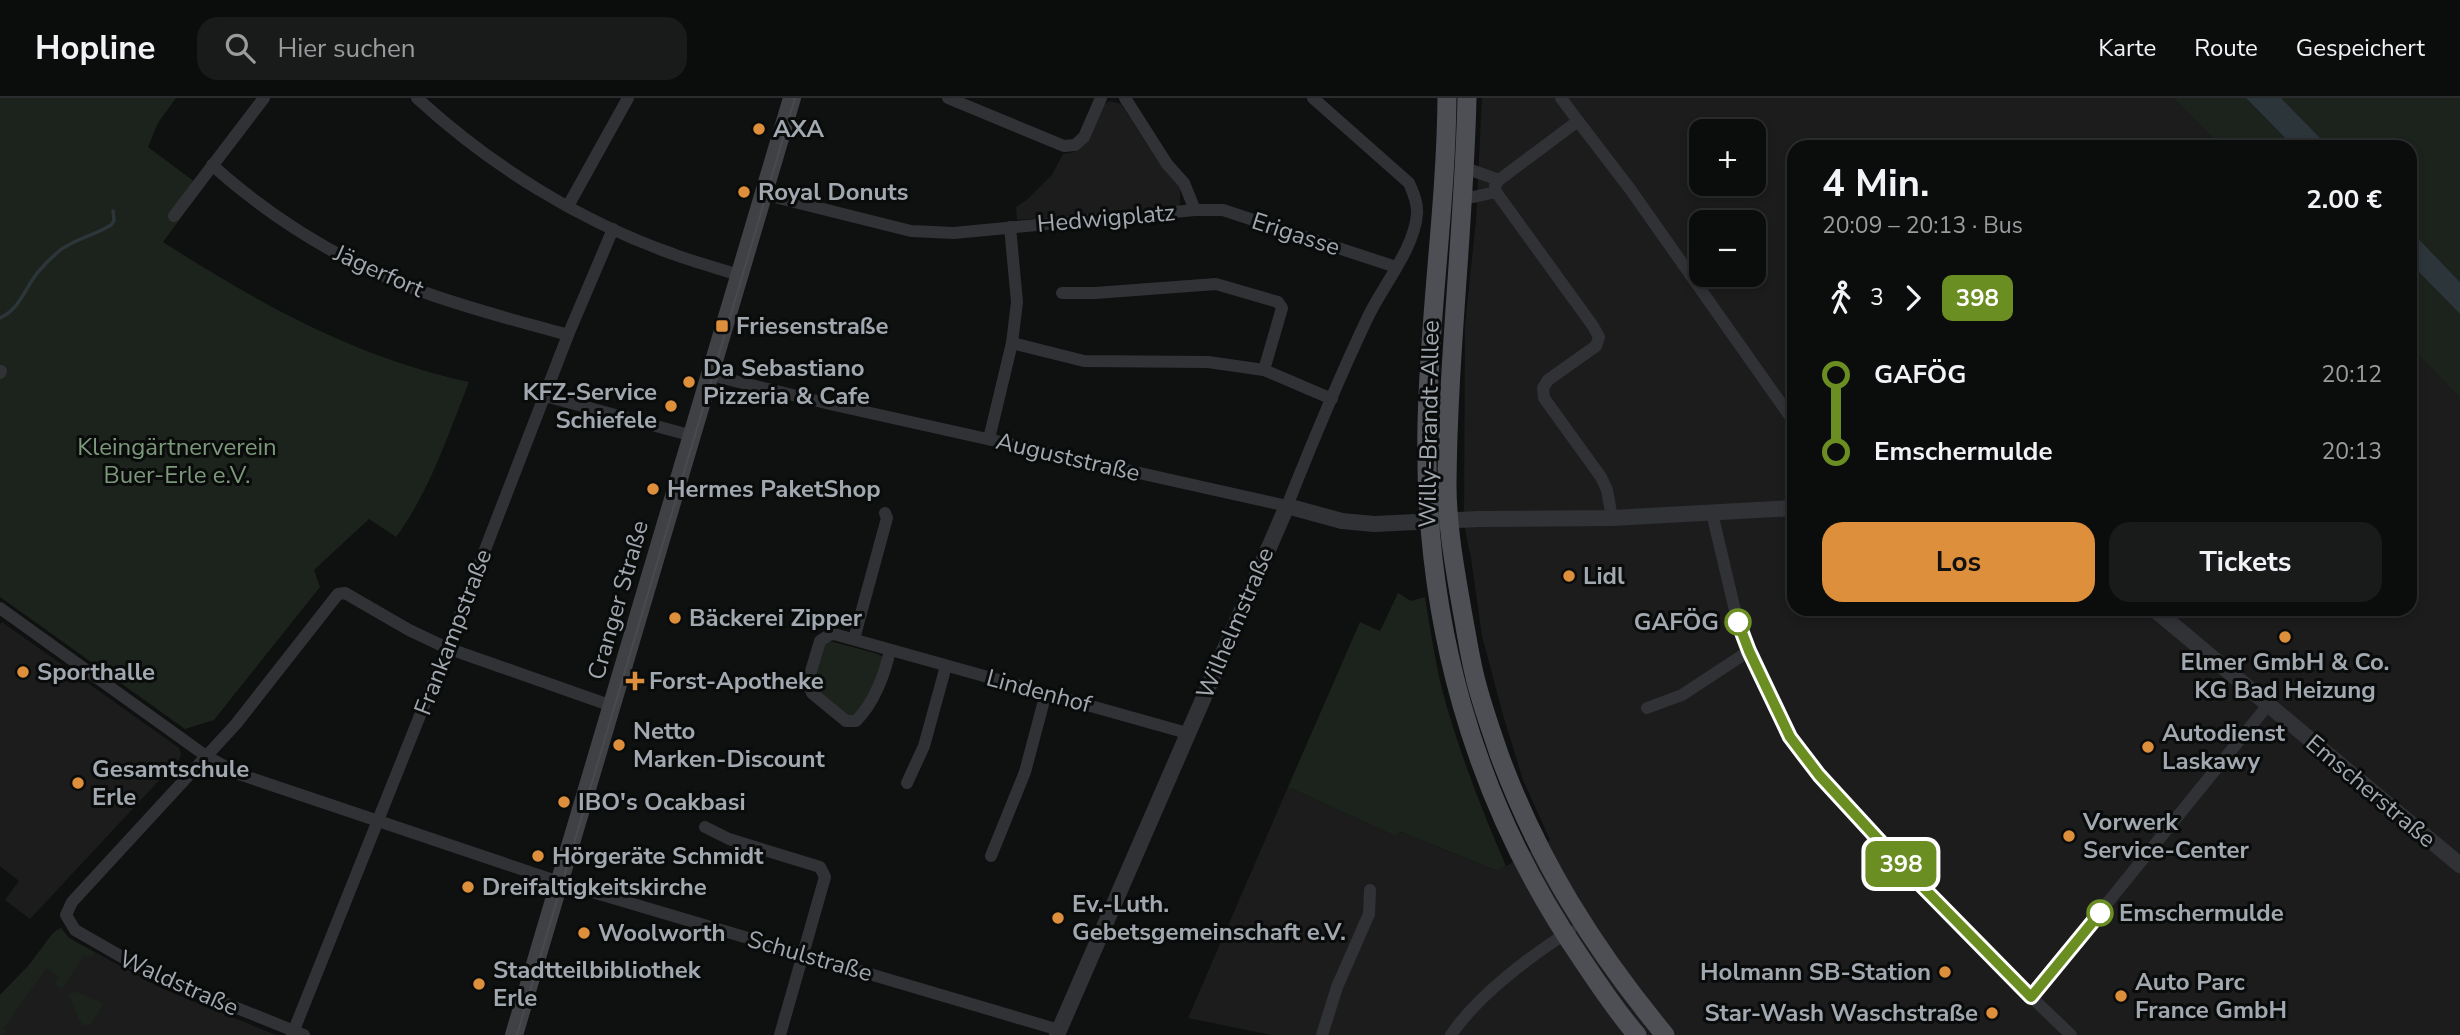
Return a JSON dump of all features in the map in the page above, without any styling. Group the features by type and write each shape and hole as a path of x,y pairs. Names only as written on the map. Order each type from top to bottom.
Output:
{"main road":[{"name":"Cranger Straße","path":"514,1035 792,98"},
{"name":"Willy-Brandt-Allee","path":"1447,98 1447,140 1430,342 1427,425 1432,562 1446,644 1465,721 1485,777 1527,871 1565,935 1620,1016 1637,1035"},
{"name":"Willy-Brandt-Allee","path":"1467,98 1464,195 1449,426 1449,521 1453,560 1474,674 1491,732 1544,859 1625,986 1665,1035"}],"street":[{"path":"174,216 264,98"},
{"path":"417,98 496,161 568,206 672,254 739,275"},
{"path":"568,206 628,98"},
{"path":"953,99 1064,146 1075,145 1084,137 1101,98"},
{"name":"Hedwigplatz","path":"763,194 911,231 954,233 1195,210 1184,183 1167,164 1125,98"},
{"name":"Wilhelmstraße","path":"1058,1032 1367,320 1407,249 1417,214 1409,183 1313,98"},
{"path":"1561,98 1630,189 1787,412"},
{"path":"1464,195 1473,197 1497,186 1578,121"},
{"name":"Jägerfort","path":"212,165 244,194 281,220 369,270 419,291 568,335"},
{"path":"1465,168 1497,186 1599,337 1596,346 1548,380 1543,388 1544,398 1601,477 1607,490 1612,518"},
{"name":"Erigasse","path":"1195,210 1223,210 1396,267"},
{"path":"989,439 1012,343 1017,302 1010,227"},
{"name":"Frankampstraße","path":"297,1034 568,335 613,229"},
{"path":"1062,293 1216,284 1278,302 1282,308 1264,370"},
{"path":"1012,343 1084,361 1208,362 1264,370 1332,399"},
{"name":"Auguststraße","path":"710,375 1287,506 1342,521 1374,524 1429,523"},
{"path":"545,396 693,436"},
{"path":"1429,523 1612,518 1787,508"},
{"path":"855,639 887,518 885,513"},
{"path":"1712,513 1730,593 1749,651 1790,737 1819,775 1910,874 2071,1035"},
{"path":"206,756 244,714 338,594 345,593 409,630 447,648 612,706"},
{"name":"Schulstraße","path":"0,608 206,756 239,774 560,882 804,953 1058,1032"},
{"name":"Emscherstraße","path":"2162,616 2460,865"},
{"name":"Lindenhof","path":"890,650 879,685 864,713 851,722 812,693 809,678 820,641 834,634 1187,733"},
{"path":"1647,708 1682,695 1749,651"},
{"path":"907,783 924,746 946,666"},
{"path":"991,856 1025,772 1046,693"},
{"path":"2031,997 2268,705"},
{"name":"Waldstraße","path":"206,756 72,902 66,915 75,930 148,972 297,1034"},
{"path":"705,827 729,839 820,867 825,877 780,1035"},
{"path":"1322,1035 1337,987 1369,914 1370,890"},
{"path":"1451,1035 1497,986 1536,954 1583,924"}],"shaded area":[{"path":"1482,98 2173,98 2215,140 1787,140 1787,616 2417,616 2417,353 2460,398 2460,1035 1271,1035 1188,1018 1288,787 1395,836 1401,832 1498,871 1550,840 1523,780 1503,715 1482,636 1464,524 1465,325 1476,220"},
{"path":"2246,98 2281,98 2322,140 2287,140"},
{"path":"1110,101 1121,104 1159,162 1180,187 1180,205 1017,220 1016,207 1052,175 1063,154 1074,152 1085,144 1105,104"},
{"path":"2417,237 2460,282 2460,314 2417,270"},
{"name":"Gesamtschule Erle","path":"2,622 179,748 181,753 180,758 30,919 5,900 19,881 0,866"},
{"path":"61,928 69,938 161,988 276,1035 0,1035 0,995 29,965 56,930"}],"green space":[{"name":"Kleingärtnerverein Buer-Erle e.V.","path":"0,98 176,98 158,123 148,147 203,188 163,242 236,287 310,326 387,358 469,382 429,482 396,537 369,519 314,570 320,587 214,720 185,729 0,597"},
{"path":"2173,98 2246,98 2287,140 2215,140"},
{"path":"2281,98 2460,98 2460,282 2417,237 2417,140 2322,140"},
{"path":"2417,270 2460,314 2460,398 2417,353"},
{"path":"1398,593 1411,601 1425,597 1446,704 1473,786 1506,866 1498,871 1401,832 1395,836 1288,787 1360,622 1380,631"},
{"path":"830,641 884,658 875,682 857,715 849,717 814,688 825,643"},
{"path":"61,928 69,938 94,952 91,958 84,955 62,989 54,984 59,977 46,968 3,1029 6,1032 4,1035 0,1035 0,995 29,965 52,934"},
{"path":"74,991 101,1002 102,1007 90,1025 84,1025 77,1016 69,996"}],"waterway":[{"path":"0,318 13,309 38,272 58,252 69,244 111,225 114,221 113,211"}],"tram line":[{"path":"517,1035 795,98"}],"bus line":[{"name":"398","path":"1738,622 1790,737 1819,775 1861,823 2031,997 2100,913"}],"place":[{"name":"AXA","path":"759,129"},
{"name":"Royal Donuts","path":"744,192"},
{"name":"Friesenstraße","path":"722,326"},
{"name":"Da Sebastiano Pizzeria & Cafe","path":"689,382"},
{"name":"KFZ-Service Schiefele","path":"671,406"},
{"name":"Hermes PaketShop","path":"653,489"},
{"name":"Lidl","path":"1569,576"},
{"name":"Bäckerei Zipper","path":"675,618"},
{"name":"GAFÖG","path":"1738,622"},
{"name":"Elmer GmbH & Co. KG Bad Heizung","path":"2285,637"},
{"name":"Sporthalle","path":"23,672"},
{"name":"Forst-Apotheke","path":"635,681"},
{"name":"Netto Marken-Discount","path":"619,745"},
{"name":"Autodienst Laskawy","path":"2148,747"},
{"name":"Gesamtschule Erle","path":"78,783"},
{"name":"IBO's Ocakbasi","path":"564,802"},
{"name":"Vorwerk Service-Center","path":"2069,836"},
{"name":"Hörgeräte Schmidt","path":"538,856"},
{"name":"Dreifaltigkeitskirche","path":"468,887"},
{"name":"Emschermulde","path":"2100,913"},
{"name":"Ev.-Luth. Gebetsgemeinschaft e.V.","path":"1058,918"},
{"name":"Woolworth","path":"584,933"},
{"name":"Holmann SB-Station","path":"1945,972"},
{"name":"Stadtteilbibliothek Erle","path":"479,984"},
{"name":"Auto Parc France GmbH","path":"2121,996"},
{"name":"Star-Wash Waschstraße","path":"1992,1013"}]}
